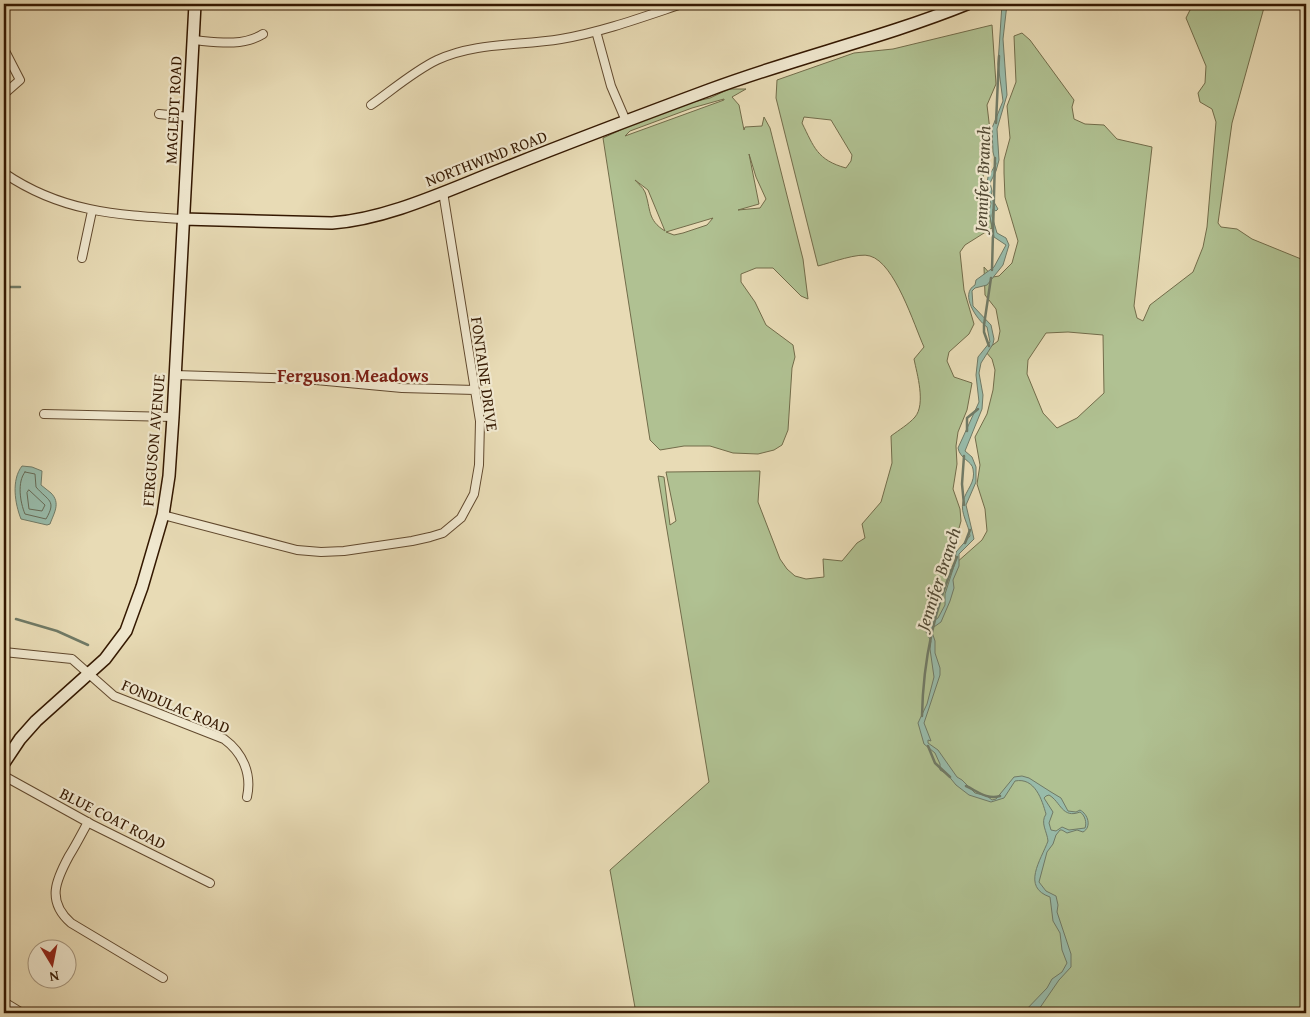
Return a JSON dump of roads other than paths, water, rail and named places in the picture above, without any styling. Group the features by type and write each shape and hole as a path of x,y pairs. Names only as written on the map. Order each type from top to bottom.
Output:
{"street":[{"name":"MAGLEDT ROAD","path":"183,219 195,4"},
{"path":"371,105 436,60 460,52 488,46 562,39 596,31 682,4"},
{"name":"NORTHWIND ROAD","path":"4,173 40,194 92,211 183,219 296,223 342,222 375,216 761,71 903,27 967,4"},
{"path":"596,31 611,86 626,121"},
{"path":"193,40 239,43 248,42 263,34"},
{"path":"4,49 20,80 4,94"},
{"path":"159,114 189,117"},
{"name":"FONTAINE DRIVE","path":"163,515 297,550 321,552 344,551 412,542 443,533 461,518 474,494 479,465 480,421 443,192"},
{"path":"82,258 92,211"},
{"name":"FERGUSON AVENUE","path":"4,762 20,739 36,721 105,659 126,631 142,587 163,515 170,476 183,219"},
{"path":"175,375 305,379 402,388 475,390"},
{"path":"44,414 173,417"},
{"name":"FONDULAC ROAD","path":"4,652 30,656 65,657 77,663 114,696 215,735 231,744 244,761 248,779 247,797"},
{"name":"BLUE COAT ROAD","path":"4,776 88,822 210,883"},
{"path":"88,822 57,879 55,892 60,910 71,923 164,978"},
{"path":"4,1002 22,1013"}],"water":[{"name":"Jennifer Branch","path":"1002,4 1007,4 1003,39 1007,95 997,129 999,160 990,183 991,197 998,209 996,211 993,209 992,216 997,233 1006,238 1009,245 1003,265 987,285 975,288 972,291 973,306 991,325 994,339 993,344 981,363 979,373 983,395 982,409 965,451 972,457 976,467 976,482 966,505 974,539 959,554 959,566 953,580 954,588 950,601 941,622 931,629 935,641 935,653 940,668 940,675 924,723 931,741 928,740 928,743 938,750 957,777 975,793 987,796 992,800 996,799 1014,777 1022,776 1029,778 1061,798 1068,811 1076,812 1080,810 1087,817 1088,824 1083,832 1077,830 1067,833 1060,830 1056,835 1053,844 1047,852 1039,882 1046,891 1056,896 1057,912 1071,954 1071,967 1059,980 1037,1012 1023,1013 1047,988 1052,979 1062,972 1067,963 1062,950 1060,933 1053,921 1050,897 1041,893 1036,887 1035,872 1048,841 1044,824 1046,814 1040,796 1033,786 1028,782 1022,781 1015,781 1004,798 991,802 969,795 956,785 947,774 940,770 940,764 935,753 924,744 918,723 927,704 934,677 930,649 931,641 926,632 926,625 938,618 945,605 945,594 955,563 956,552 970,536 962,506 974,474 971,464 961,455 958,448 979,402 976,375 978,357 990,342 987,327 971,307 969,294 976,280 994,267 1006,245 994,237 989,211 991,203 988,197 987,183 988,177 996,164 993,152 992,128 1003,101 998,64","holes":["1049,795 1065,812 1082,813 1085,819 1085,828 1069,830 1062,827 1056,831 1051,830 1049,823 1053,812 1044,798"]},
{"path":"22,466 42,471 41,485 51,493 56,501 56,508 50,524 21,519 17,506 15,485"}],"waterway":[{"name":"Jennifer Branch","path":"996,123 999,56"},
{"name":"Jennifer Branch","path":"992,270 995,158"},
{"name":"Jennifer Branch","path":"989,346 984,332 984,325 991,278"},
{"path":"4,287 20,287"},
{"name":"Jennifer Branch","path":"967,431 967,418 978,409"},
{"name":"Jennifer Branch","path":"964,456 962,484 964,505"},
{"name":"Jennifer Branch","path":"965,543 970,530"},
{"name":"Jennifer Branch","path":"922,716 925,675 932,635 942,595 957,557"},
{"path":"16,619 57,631 88,645"},
{"name":"Jennifer Branch","path":"928,746 935,763 950,777"},
{"name":"Jennifer Branch","path":"966,786 986,796 1000,796"}],"district":[{"name":"Ferguson Meadows","path":"353,375"}]}
